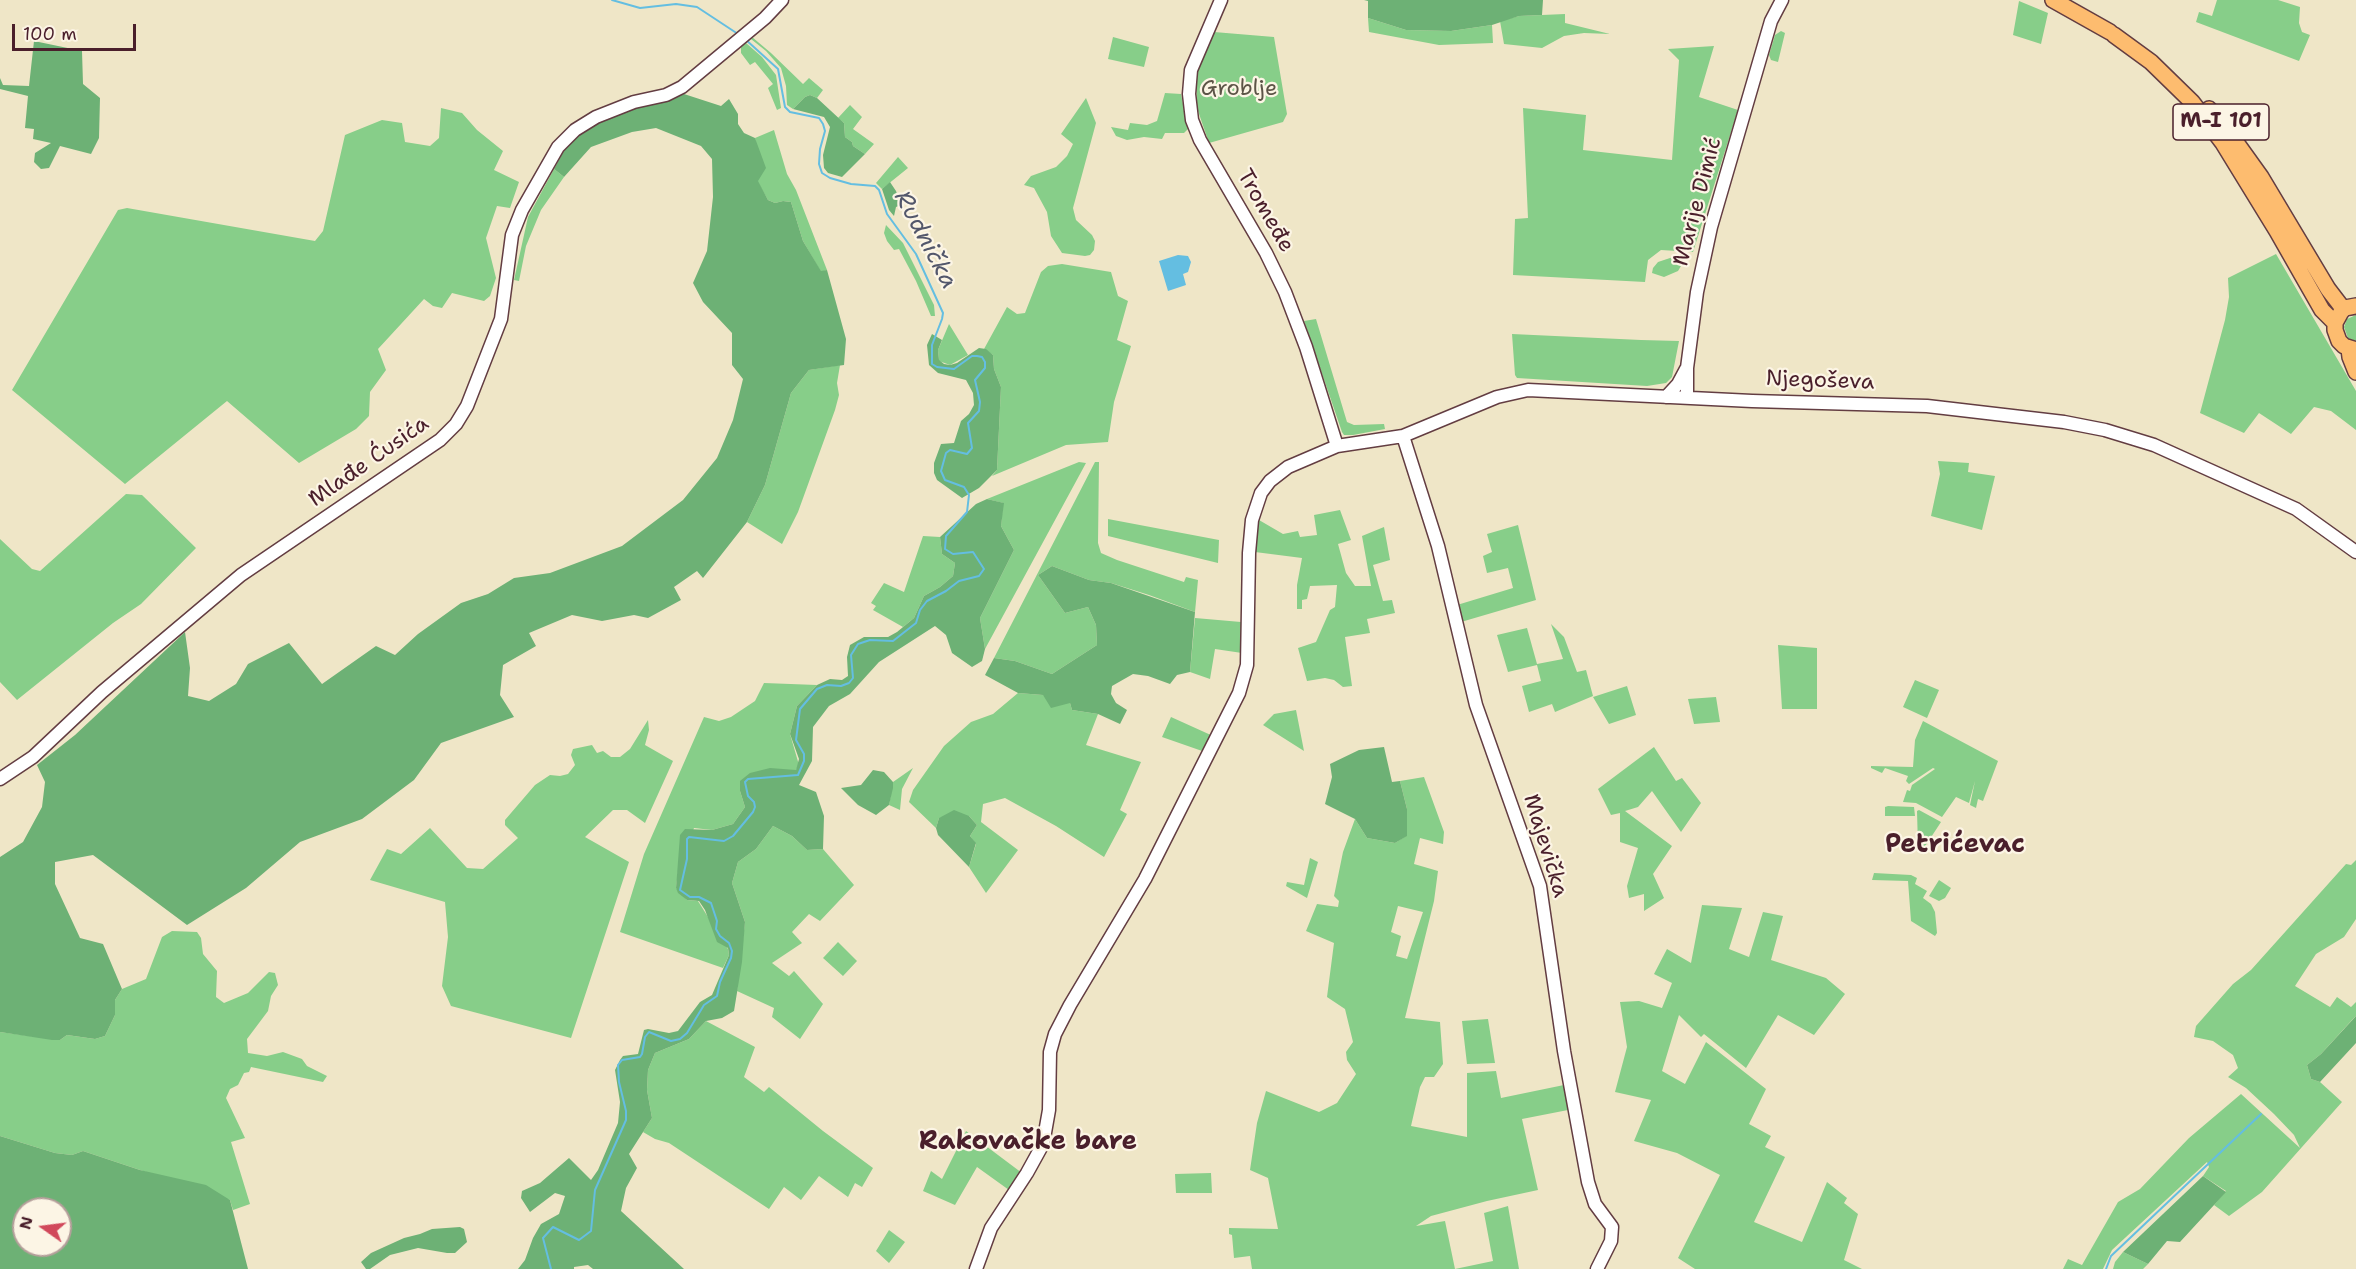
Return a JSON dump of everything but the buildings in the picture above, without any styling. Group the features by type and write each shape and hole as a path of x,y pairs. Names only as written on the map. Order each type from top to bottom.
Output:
{"main road":[{"name":"M-I 101","path":"2053,0 2113,30 2165,64 2227,130 2266,186 2328,290 2336,301 2351,307"},
{"name":"M-I 101","path":"2074,0 2151,62 2192,102 2229,152 2322,310 2335,323"},
{"name":"M-I 101","path":"2351,307 2337,317 2335,323 2336,336 2339,341 2353,349 2350,357 2356,372"}],"street":[{"name":"Mlađe Ćusića","path":"0,779 33,757 102,692 241,575 440,440 456,424 467,406 501,319 510,245 516,224 558,147 575,130 596,117 634,102 675,91 749,32 782,0"},
{"name":"Tromeđe","path":"1221,0 1191,70 1189,94 1192,120 1200,140 1266,252 1285,292 1306,346 1337,446"},
{"name":"Marije Dimić","path":"1687,398 1687,368 1697,292 1711,226 1771,21 1774,0"},
{"name":"Marije Dimić","path":"1771,21 1782,0"},
{"path":"1666,397 1678,384 1687,368"},
{"name":"Njegoševa","path":"976,1269 991,1228 1043,1144 1049,1110 1050,1052 1055,1034 1145,879 1239,693 1247,665 1248,553 1252,520 1256,504 1270,481 1288,466 1337,446 1403,436 1497,397 1528,390 1927,406 2064,422 2104,430 2164,448 2303,513 2356,552"},
{"name":"Majevička","path":"1403,436 1438,546 1476,705 1540,886 1566,1062 1588,1182 1594,1204 1612,1227 1611,1241 1597,1269"}],"green space":[{"path":"1364,0 1543,0 1542,15 1519,16 1492,25 1451,31 1406,30 1368,18 1368,1"},
{"path":"2217,0 2278,0 2300,7 2299,23 2302,32 2310,35 2299,61 2196,22 2199,12 2212,16"},
{"path":"2019,1 2048,13 2041,44 2013,35"},
{"path":"1565,14 1565,23 1610,34 1584,33 1564,36 1542,48 1504,44 1500,21 1519,16"},
{"path":"1368,18 1406,30 1451,31 1492,25 1493,43 1439,45 1369,32"},
{"path":"1781,31 1785,33 1778,62 1771,60 1769,55 1775,35"},
{"name":"Groblje","path":"1214,32 1274,37 1287,114 1283,122 1209,143 1197,108 1196,78 1201,58"},
{"path":"752,37 803,84 809,78 823,90 817,98 810,95 805,97 793,109 787,105 786,86 781,68 751,39"},
{"path":"1113,37 1149,47 1144,67 1108,59"},
{"path":"34,41 82,51 83,84 100,98 99,138 91,154 60,146 49,168 41,169 34,162 35,153 51,143 33,139 34,129 25,128 28,96 0,89 0,78 3,85 29,86"},
{"path":"746,43 762,57 776,75 781,108 777,110 768,88 773,84 755,62 750,65 741,53 741,47"},
{"path":"1714,46 1699,97 1738,110 1693,252 1661,250 1648,260 1645,282 1513,275 1515,219 1528,218 1523,108 1586,115 1583,150 1672,160 1679,60 1668,49"},
{"path":"1165,93 1181,94 1188,129 1184,133 1165,133 1162,139 1144,137 1127,140 1116,136 1111,127 1128,130 1130,123 1147,125 1157,121"},
{"path":"684,94 721,106 729,99 738,114 738,124 744,133 755,138 766,168 758,181 768,200 775,203 791,202 803,241 821,271 827,270 846,339 844,365 809,370 791,393 765,485 747,522 703,578 697,571 674,587 681,600 648,618 634,615 602,621 572,615 529,633 536,646 503,665 500,695 514,717 441,743 414,780 362,819 300,842 246,888 187,925 93,855 55,862 55,884 80,938 103,944 122,989 115,1000 115,1015 105,1036 95,1039 67,1035 60,1040 52,1040 0,1032 0,857 23,842 42,807 45,782 37,765 75,735 185,632 190,668 188,696 209,701 236,684 248,664 289,643 322,684 376,646 395,655 418,634 461,603 488,594 514,578 550,573 622,546 683,500 717,458 733,420 743,379 732,365 732,333 703,302 693,283 707,251 713,197 712,159 701,146 656,128 632,132 591,147 564,177 554,169 567,145 593,123 623,111"},
{"path":"810,95 817,98 844,123 845,137 865,154 842,177 828,173 824,168 823,155 830,127 824,117 793,109"},
{"path":"1086,98 1096,123 1073,208 1076,220 1092,235 1095,241 1094,250 1090,255 1085,256 1062,253 1051,236 1047,212 1034,188 1024,185 1031,176 1056,167 1067,156 1073,144 1061,134"},
{"path":"850,105 862,117 853,129 874,144 865,154 845,137 844,123 838,118"},
{"path":"441,108 462,113 477,130 503,151 494,170 519,182 510,208 497,206 486,238 496,278 490,296 484,301 452,293 442,308 433,306 424,299 378,349 386,370 370,392 369,416 356,429 299,463 227,401 125,484 12,390 118,210 127,208 315,241 323,231 345,135 382,120 402,123 405,142 430,146 439,138"},
{"path":"774,130 787,174 796,190 827,270 821,272 803,241 791,202 775,203 768,200 757,181 760,175 755,138"},
{"path":"898,157 908,168 882,189 876,183"},
{"path":"554,169 564,177 541,210 526,246 519,281 514,280 528,217"},
{"path":"890,182 901,205 896,207 894,216 889,210 882,189"},
{"path":"886,225 903,243 934,305 935,316 931,316 899,249 894,250 887,241 884,233"},
{"path":"2276,254 2356,391 2356,430 2331,411 2314,407 2291,434 2259,413 2244,433 2200,413 2225,320 2229,297 2228,278"},
{"path":"1676,256 1684,261 1678,271 1664,277 1652,273 1658,262"},
{"path":"1062,264 1111,272 1118,296 1128,301 1117,340 1131,346 1114,402 1108,442 1066,445 992,476 997,470 1001,387 994,369 993,355 984,349 1007,307 1017,314 1025,313 1041,272 1048,266"},
{"path":"2356,315 2356,341 2348,338 2344,327 2347,319"},
{"path":"1316,319 1347,422 1354,425 1384,424 1385,429 1353,435 1344,435 1342,432 1304,321"},
{"path":"949,324 968,355 950,365 939,361 938,350"},
{"path":"932,334 942,340 938,350 939,360 944,364 957,363 979,348 986,349 993,355 994,369 1001,387 997,470 979,488 962,498 937,480 934,463 941,444 954,443 961,421 974,405 973,393 966,380 938,373 929,365 927,345"},
{"path":"1512,334 1679,341 1672,377 1666,383 1647,386 1517,378"},
{"path":"840,365 837,383 839,395 835,410 798,512 782,544 747,522 765,485 791,393 809,370"},
{"path":"1938,461 1969,463 1968,472 1995,476 1982,530 1931,516 1940,474"},
{"path":"1079,462 1086,463 985,649 980,618 1014,550 1001,526 1003,503 987,499"},
{"path":"1095,462 1099,462 1098,543 1101,553 1184,582 1186,577 1198,580 1195,612 1149,595 1111,583 1089,580 1052,566 1038,575 1065,613 1088,607 1096,625 1097,645 1052,674 1015,661 994,658"},
{"path":"126,494 142,495 196,548 141,604 113,623 17,700 0,682 0,539 32,569 40,571"},
{"path":"987,499 1004,503 1001,526 1014,550 980,618 985,649 982,661 972,667 952,653 946,635 935,626 879,662 850,694 829,706 813,727 812,761 799,785 816,792 824,816 823,849 807,850 792,836 773,826 756,849 738,862 732,883 745,922 742,962 734,1011 722,1018 706,1021 689,1039 655,1053 648,1070 647,1090 652,1118 629,1154 637,1168 626,1188 621,1211 684,1269 593,1269 588,1265 574,1267 574,1269 518,1269 525,1260 541,1224 559,1214 565,1196 555,1193 530,1212 521,1198 522,1191 540,1183 569,1158 591,1180 598,1170 618,1123 620,1102 615,1070 620,1060 623,1056 638,1054 644,1030 669,1033 678,1031 700,1002 712,995 729,955 728,948 717,942 705,910 699,901 687,900 678,893 676,888 680,835 685,829 712,830 733,824 745,807 740,791 740,781 750,773 770,768 796,770 799,759 790,734 797,706 817,685 830,679 842,680 848,676 847,657 850,645 864,637 888,637 897,632 914,618 924,596 953,576 955,563 942,554 940,537 976,504"},
{"path":"1340,510 1351,540 1338,544 1346,573 1355,586 1371,586 1362,536 1384,527 1390,560 1373,565 1383,601 1392,600 1395,613 1367,619 1370,633 1345,637 1352,686 1343,687 1334,680 1325,678 1307,681 1298,648 1316,642 1330,610 1335,607 1337,585 1310,586 1307,599 1302,600 1302,609 1297,609 1297,585 1302,558 1255,552 1259,520 1283,534 1298,531 1300,537 1317,535 1314,515"},
{"path":"1108,519 1219,540 1218,563 1108,536"},
{"path":"1518,525 1536,600 1461,622 1457,605 1513,588 1508,568 1487,573 1483,556 1492,552 1487,534"},
{"path":"923,536 940,537 942,554 955,563 953,576 924,596 914,618 903,627 873,610 876,606 871,603 884,583 904,592"},
{"path":"1052,566 1089,580 1111,583 1195,612 1190,672 1177,675 1170,684 1148,676 1133,674 1112,686 1111,694 1116,703 1127,710 1120,724 1098,714 1072,710 1070,703 1051,708 1043,695 1018,693 985,675 994,658 1015,661 1052,674 1097,645 1096,625 1088,607 1065,613 1038,575"},
{"path":"1195,618 1241,622 1242,653 1215,649 1210,679 1190,672"},
{"path":"1551,624 1564,637 1577,672 1586,670 1593,696 1555,712 1552,704 1529,712 1522,686 1541,681 1537,665 1508,672 1497,635 1527,628 1537,664 1563,659"},
{"path":"1778,645 1817,648 1817,709 1782,709"},
{"path":"1915,680 1939,690 1927,718 1903,707"},
{"path":"764,683 817,685 797,706 790,734 799,765 796,770 787,770 740,791 745,807 733,824 712,830 694,828 678,871 676,888 687,900 698,901 728,949 729,955 723,968 620,932 644,854 704,717 719,721 731,717 755,701"},
{"path":"1627,686 1636,715 1609,724 1593,697"},
{"path":"1018,693 1043,695 1070,703 1072,710 1098,714 1086,745 1141,762 1120,810 1127,814 1104,857 1056,826 1005,798 983,804 981,822 1018,850 986,893 969,867 976,844 970,836 977,825 969,816 939,818 936,828 909,802 913,790 944,746 971,722 993,714"},
{"path":"1716,697 1720,722 1694,724 1688,699"},
{"path":"1296,710 1304,751 1263,725 1274,714"},
{"path":"1171,717 1213,736 1205,752 1162,737"},
{"path":"648,720 649,730 645,745 673,761 645,823 627,810 613,810 585,837 629,862 571,1038 451,1006 442,986 448,937 445,902 370,880 387,849 401,854 430,828 467,868 483,869 518,838 505,825 505,820 535,785 550,775 568,774 575,765 571,755 573,749 592,745 597,753 603,751 611,757 620,757 630,749"},
{"path":"1923,721 1998,761 1983,801 1978,799 1976,808 1970,805 1975,781 1969,803 1956,797 1942,817 1916,803 1903,802 1907,790 1910,791 1912,785 1935,769 1933,768 1909,784 1906,781 1908,776 1885,768 1882,773 1871,768 1871,766 1913,767 1915,740"},
{"path":"1384,747 1392,782 1400,781 1407,809 1407,836 1395,843 1367,838 1355,819 1325,804 1332,777 1330,764 1359,750"},
{"path":"1654,747 1676,781 1682,778 1701,803 1681,832 1652,791 1638,807 1625,811 1672,846 1653,874 1664,898 1644,911 1644,894 1629,898 1627,886 1638,848 1620,842 1620,813 1611,815 1598,789"},
{"path":"913,768 902,789 900,810 889,805 893,782"},
{"path":"873,770 884,772 893,782 889,805 876,815 858,805 841,788 861,785"},
{"path":"1424,777 1444,832 1443,844 1420,838 1414,864 1438,871 1434,901 1405,1018 1440,1022 1443,1064 1434,1077 1425,1077 1420,1087 1411,1126 1467,1137 1467,1073 1496,1071 1501,1098 1564,1085 1568,1110 1522,1119 1538,1190 1431,1216 1416,1226 1445,1221 1455,1269 1252,1269 1250,1256 1234,1258 1232,1235 1229,1234 1229,1228 1278,1229 1268,1178 1250,1170 1257,1123 1266,1091 1319,1112 1337,1103 1356,1074 1347,1060 1346,1052 1353,1042 1345,1009 1327,997 1334,943 1306,931 1317,904 1338,907 1339,901 1334,896 1343,852 1355,819 1367,838 1395,843 1406,836 1407,809 1400,781","holes":["1398,906 1423,912 1407,959 1396,956 1401,936 1391,932"]},
{"path":"1885,807 1914,807 1915,816 1885,816"},
{"path":"954,810 969,816 977,825 970,836 976,843 969,867 938,835 936,828 939,818"},
{"path":"1917,811 1941,822 1922,851 1918,847"},
{"path":"773,826 792,836 807,850 823,849 854,885 820,921 809,914 792,932 802,943 772,963 789,976 794,971 823,1004 800,1039 772,1017 774,1008 737,991 745,922 732,883 738,862 756,849"},
{"path":"1310,858 1318,862 1307,898 1286,886 1287,882 1304,885"},
{"path":"2356,860 2356,919 2344,937 2316,954 2295,986 2330,1007 2337,997 2351,1007 2356,1002 2356,1016 2321,1054 2307,1065 2311,1079 2320,1082 2342,1102 2262,1192 2229,1216 2214,1205 2226,1191 2203,1176 2209,1167 2207,1162 2112,1250 2103,1269 2063,1269 2068,1259 2082,1265 2118,1202 2140,1189 2189,1138 2241,1094 2300,1148 2294,1135 2274,1114 2246,1088 2228,1077 2238,1068 2233,1055 2213,1041 2194,1037 2196,1026 2233,984 2251,970 2346,864 2351,865"},
{"path":"1874,873 1911,875 1917,878 1915,884 1927,891 1923,898 1931,904 1935,912 1937,933 1935,936 1911,921 1908,881 1872,880"},
{"path":"1939,880 1951,888 1945,898 1939,901 1929,896"},
{"path":"1702,905 1742,908 1729,949 1749,957 1763,912 1783,916 1771,960 1826,978 1845,994 1814,1035 1778,1015 1746,1068 1704,1034 1701,1037 1679,1015 1662,1071 1685,1084 1706,1042 1766,1089 1749,1124 1771,1136 1765,1147 1785,1157 1754,1222 1802,1242 1827,1182 1847,1198 1844,1203 1858,1214 1844,1260 1862,1269 1695,1269 1678,1258 1720,1175 1677,1153 1634,1141 1651,1100 1615,1092 1627,1047 1620,1002 1639,1001 1662,1008 1672,983 1654,974 1667,949 1691,963"},
{"path":"172,931 197,932 201,938 203,954 217,971 216,997 224,1003 248,993 269,972 275,973 278,985 271,996 268,1011 247,1039 248,1053 267,1056 283,1052 302,1059 307,1066 327,1076 323,1082 251,1067 249,1072 244,1073 238,1085 230,1089 226,1098 245,1138 231,1142 250,1204 233,1210 230,1200 83,1151 72,1155 55,1153 0,1136 0,1032 60,1040 67,1035 95,1039 105,1036 115,1015 115,1000 122,989 146,979 162,937"},
{"path":"838,942 857,961 843,976 823,958"},
{"path":"2356,1016 2356,1043 2320,1082 2311,1079 2307,1065 2321,1054"},
{"path":"1488,1019 1495,1063 1467,1064 1462,1021"},
{"path":"706,1021 755,1047 744,1077 764,1092 769,1087 873,1168 862,1187 855,1183 848,1197 819,1176 801,1200 784,1187 769,1209 669,1143 643,1132 652,1118 647,1090 648,1070 655,1053 689,1039"},
{"path":"966,1131 1022,1173 1009,1190 977,1167 955,1205 923,1191 931,1171 942,1179"},
{"path":"0,1136 55,1153 72,1155 83,1151 140,1170 206,1185 230,1200 248,1269 0,1269"},
{"path":"1211,1173 1212,1193 1176,1193 1175,1174"},
{"path":"2203,1176 2226,1192 2180,1242 2167,1241 2148,1264 2123,1252"},
{"path":"1508,1206 1519,1269 1455,1269 1493,1261 1484,1213"},
{"path":"460,1227 464,1229 467,1242 455,1253 418,1248 390,1255 370,1269 366,1269 361,1262 371,1253 404,1238 432,1229"},
{"path":"889,1230 905,1242 889,1263 876,1251"},
{"path":"2123,1252 2148,1264 2143,1269 2113,1269 2115,1262"}],"water":[{"path":"1178,255 1188,256 1191,262 1188,272 1183,274 1186,285 1168,291 1159,261"}],"waterway":[{"name":"Rudnička","path":"612,0 640,8 676,4 697,7 738,34"},
{"name":"Rudnička","path":"551,1269 543,1238 553,1227 579,1240 591,1231 595,1190 626,1120 618,1065 622,1060 640,1057 645,1037 649,1032 671,1041 680,1039 687,1033 704,1005 717,996 720,982 731,958 732,951 729,943 720,936 716,929 717,921 711,903 699,897 690,897 680,890 687,859 687,839 689,837 724,841 733,836 755,807 754,802 748,796 745,782 748,779 798,775 804,761 804,754 796,740 800,709 817,689 827,685 841,686 849,683 853,678 851,655 858,644 870,640 893,641 916,623 920,610 927,601 959,581 979,576 984,569 973,552 953,554 945,549 946,536 967,512 969,495 964,487 945,480 941,471 946,453 950,450 967,454 972,448 968,423 979,411 980,402 975,380 985,368 985,362 982,357 972,356 954,369 937,367 932,364 932,345 943,313 916,254 887,214 879,190 875,186 851,184 830,178 822,173 819,164 825,131 823,124 819,118 790,112 785,107 778,69 745,39"},
{"path":"2106,1269 2111,1256 2261,1114"}],"district":[{"name":"Petrićevac","path":"1955,845"},
{"name":"Rakovačke bare","path":"1028,1142"}]}
